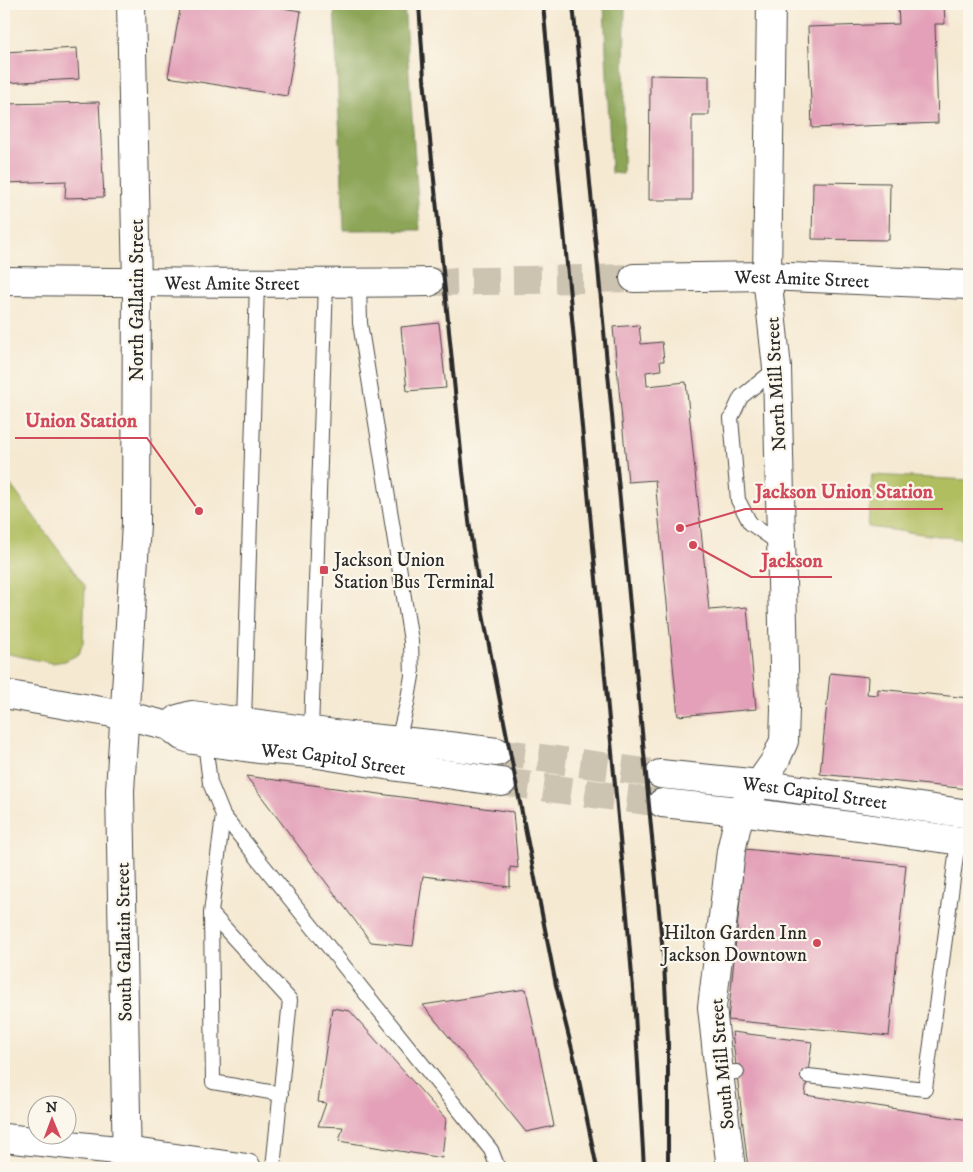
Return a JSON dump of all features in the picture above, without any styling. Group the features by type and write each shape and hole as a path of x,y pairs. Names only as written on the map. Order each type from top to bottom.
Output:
{"main road":[{"name":"North Gallatin Street","path":"124,715 136,524 137,283 131,4"},
{"name":"North Mill Street","path":"740,812 775,761 784,741 785,709 777,368 767,276 772,4"},
{"name":"West Amite Street","path":"634,278 767,276 969,285"},
{"name":"West Amite Street","path":"4,281 137,283 429,282"},
{"name":"West Capitol Street","path":"4,694 124,715 169,726 182,736 205,742 312,753 394,754 449,746 496,752"},
{"name":"South Gallatin Street","path":"124,715 120,791 127,1160"},
{"name":"West Capitol Street","path":"169,726 178,719 192,715 311,731 502,782"},
{"name":"West Capitol Street","path":"660,774 760,784 969,814"},
{"name":"West Capitol Street","path":"662,803 963,842"},
{"name":"South Mill Street","path":"731,1168 728,1072 712,1007 731,851 740,812"},
{"path":"4,1138 127,1160 247,1168"}],"lane":[{"path":"244,722 257,282"},
{"path":"311,731 326,283"},
{"path":"359,283 360,323 411,641 412,676 394,754"},
{"path":"777,368 741,397 731,418 738,500 750,523 780,545"},
{"path":"205,742 210,783 224,815 491,1150 498,1168"},
{"path":"224,815 211,913 213,1082 281,1094"},
{"path":"808,1076 925,1089 963,842"},
{"path":"211,913 290,1000 273,1168"}],"green space":[{"path":"334,4 404,4 420,230 344,230"},
{"path":"604,4 625,4 623,174 611,173"},
{"path":"872,475 969,480 969,540 868,527"},
{"path":"4,476 85,586 83,642 79,654 65,661 52,663 4,653"}],"building":[{"path":"181,4 257,4 301,11 287,96 168,77"},
{"path":"898,4 944,4 945,24 935,24 938,123 812,128 808,27 899,24"},
{"path":"77,48 79,79 4,83 4,52"},
{"path":"650,75 709,76 709,115 692,115 692,200 649,200"},
{"path":"99,102 104,197 65,198 66,181 4,183 4,104"},
{"path":"813,182 890,183 889,240 812,239"},
{"path":"439,323 446,388 407,391 401,327"},
{"path":"639,325 641,344 662,342 664,361 660,361 661,370 646,372 647,386 686,382 709,610 747,607 756,709 678,716 655,480 628,482 613,327"},
{"path":"830,673 868,677 867,694 878,695 878,689 969,698 969,789 820,774"},
{"path":"246,776 513,812 518,868 510,867 510,887 423,876 413,946 371,942"},
{"name":"Hilton Garden Inn Jackson Downtown","path":"745,849 906,865 889,1036 728,1020"},
{"path":"526,989 554,1126 526,1132 423,1005"},
{"path":"332,1008 350,1011 446,1119 442,1158 339,1141 343,1127 318,1126 326,1103 318,1102"},
{"path":"732,1032 812,1042 805,1095 969,1120 969,1168 748,1168"}],"tunnel":[{"path":"429,282 634,278"},
{"path":"497,752 660,774"},
{"path":"502,782 662,803"}],"railway":[{"path":"419,4 424,79 471,537 484,620 556,985 575,1061 597,1168"},
{"path":"543,4 627,915 644,1168"},
{"path":"573,4 664,964 668,1040 668,1168"}],"place":[{"name":"Union Station","path":"199,511"},
{"name":"Jackson Union Station","path":"680,528"},
{"name":"Jackson","path":"693,545"},
{"name":"Jackson Union Station Bus Terminal","path":"324,570"},
{"name":"Hilton Garden Inn Jackson Downtown","path":"817,943"}]}
